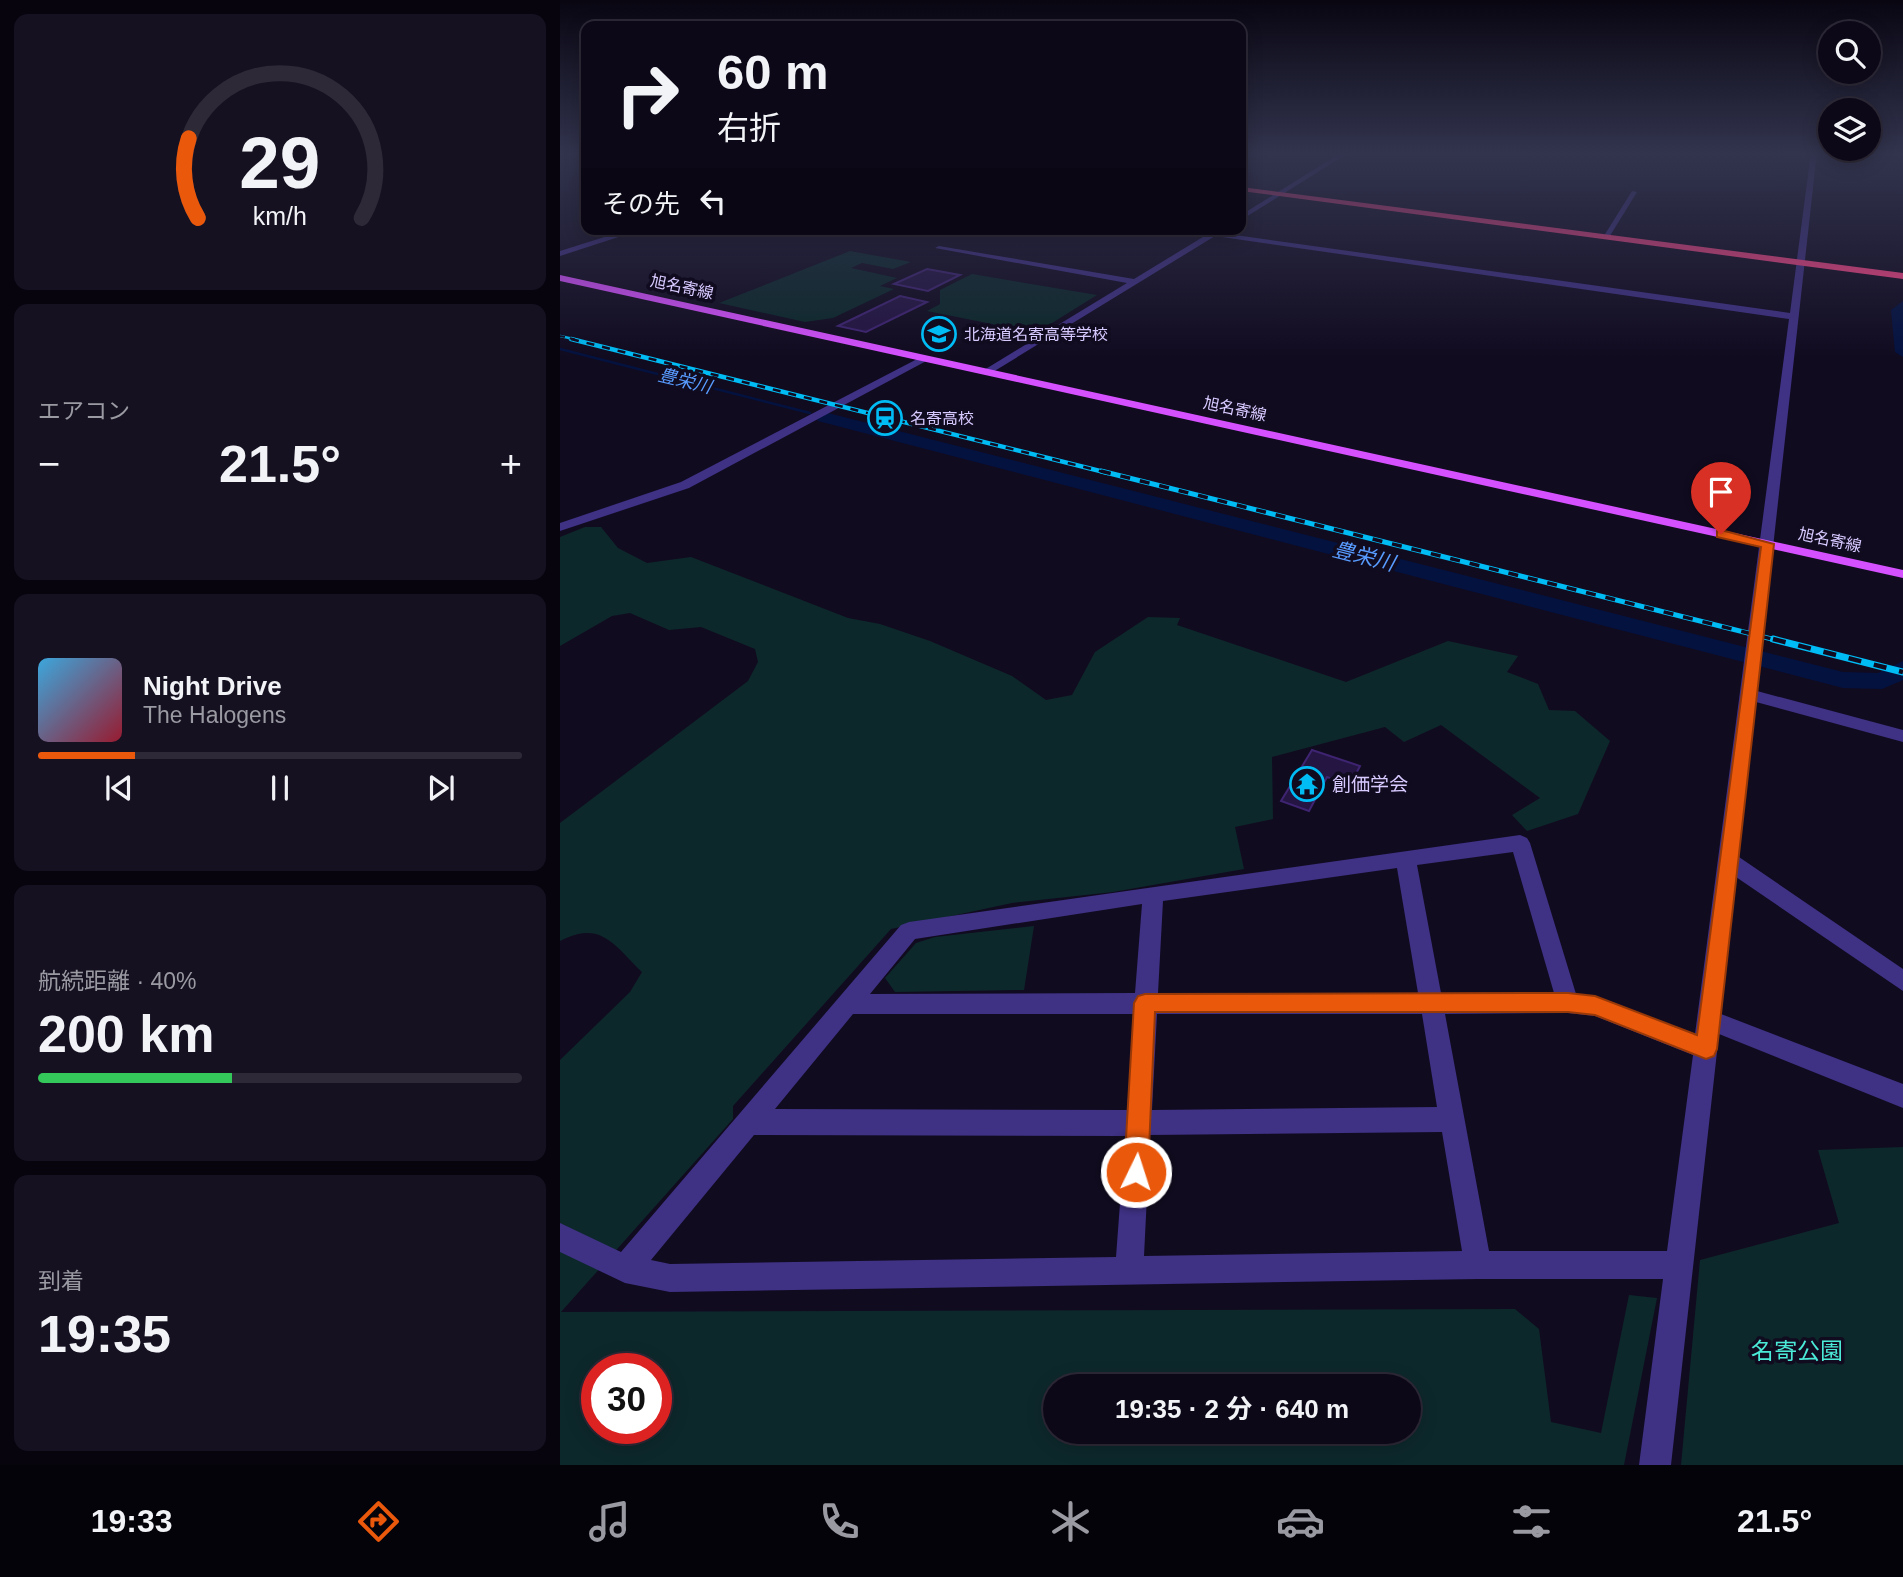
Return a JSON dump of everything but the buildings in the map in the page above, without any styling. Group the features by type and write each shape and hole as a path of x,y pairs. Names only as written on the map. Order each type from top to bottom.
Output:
{"highway":[{"path":"1479,220 1903,276"}],"main road":[{"name":"旭名寄線","path":"560,278 1903,574"}],"street":[{"path":"1605,237 1616,220"},
{"path":"1655,1465 1806,220"},
{"path":"560,254 620,235"},
{"path":"988,372 1213,235"},
{"path":"1238,235 1795,317"},
{"path":"939,248 1136,282"},
{"path":"560,527 685,485 925,359"},
{"path":"1750,695 1903,736"},
{"path":"625,1269 909,931 1520,843 1568,1003"},
{"path":"1406,860 1478,1265"},
{"path":"1730,862 1903,981"},
{"path":"1129,1270 1153,894"},
{"path":"848,1004 1568,1003 1595,1006 1706,1049"},
{"path":"1710,1020 1903,1096"},
{"path":"747,1122 1140,1123 1450,1119"},
{"path":"560,1237 625,1269 670,1278 1478,1265 1679,1265"}],"green space":[{"path":"850,251 911,262 893,269 862,263 851,268 897,278 880,286 894,289 833,318 805,322 719,303"},
{"path":"972,274 1097,295 1036,333 927,311 940,304 940,290"},
{"path":"585,527 601,527 618,548 647,563 691,557 848,618 880,624 930,641 1012,676 1046,700 1072,695 1095,652 1148,617 1180,618 1177,625 1346,682 1448,641 1518,656 1507,672 1538,684 1549,710 1575,711 1610,741 1578,814 1527,831 1512,815 1540,798 1441,725 1404,742 1385,727 1272,757 1273,819 1235,827 1244,869 1113,892 1012,903 891,929 733,1106 733,1119 561,1312 1515,1309 1539,1329 1551,1422 1601,1433 1629,1295 1657,1298 1624,1465 560,1465 560,1060 630,992 642,972 614,944 596,934 574,935 560,941 560,823 748,681 758,662 755,649 701,627 669,630 630,613 612,616 560,646 560,537"},
{"path":"1034,926 1024,990 895,992 885,978 916,943 935,937"},
{"name":"名寄公園","path":"1903,1147 1903,1465 1681,1465 1700,1260 1839,1223 1818,1150"}],"waterway":[{"name":"豊栄川","path":"1903,305 1898,310 1903,352"},
{"name":"豊栄川","path":"560,349 810,413"},
{"name":"豊栄川","path":"824,417 1843,680 1882,681 1903,669"}],"railway":[{"path":"560,336 578,340"},
{"path":"571,339 1108,473"},
{"path":"1101,471 1780,641"},
{"path":"1773,639 1903,672"}],"place":[{"name":"北海道名寄高等学校","path":"939,334"},
{"name":"名寄高校","path":"885,418"},
{"name":"創価学会","path":"1307,784"}],"route":[{"path":"1136,1172 1145,1003 1568,1003 1595,1006 1706,1049 1768,544 1721,534"}]}
